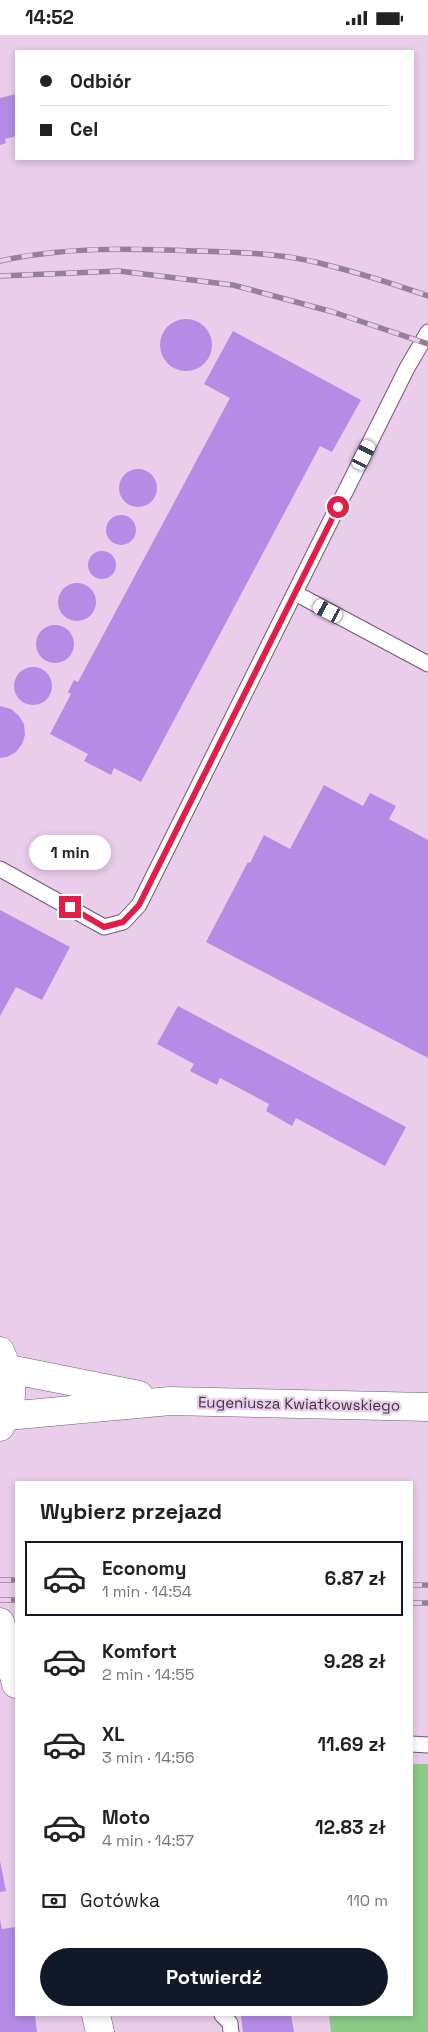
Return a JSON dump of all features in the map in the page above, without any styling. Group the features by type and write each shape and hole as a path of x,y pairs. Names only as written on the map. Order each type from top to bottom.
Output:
{"street":[{"name":"Eugeniusza Kwiatkowskiego","path":"4,1360 170,1401"},
{"path":"3,1421 12,1393 4,1360"},
{"name":"Eugeniusza Kwiatkowskiego","path":"3,1421 170,1401 428,1407"},
{"path":"0,1622 15,1680"},
{"path":"96,2016 100,2032"}],"lane":[{"path":"0,869 104,927 123,922 139,905 408,368 428,332"},
{"path":"295,593 428,664"},
{"path":"413,1744 428,1745"},
{"path":"223,2016 230,2023 231,2032"}],"green space":[{"path":"413,1764 428,1764 428,2032 331,2032 329,2016 413,2016"}],"building":[{"path":"15,94 15,136 5,139 6,143 0,145 0,98"},
{"path":"181,319 191,319 200,323 208,331 212,345 208,359 200,367 191,371 181,371 172,367 164,359 160,350 160,340 164,331 172,323"},
{"path":"233,331 361,400 332,452 320,446 141,782 114,768 111,775 84,761 88,754 50,734 71,694 68,692 74,680 78,682 230,398 204,384"},
{"path":"138,469 151,475 157,488 151,501 138,507 125,501 119,488 125,475"},
{"path":"121,515 132,519 136,530 132,541 121,545 110,541 106,530 110,519"},
{"path":"102,551 112,555 116,565 112,575 102,579 92,575 88,565 92,555"},
{"path":"77,583 90,589 96,602 90,615 77,621 64,615 58,602 64,589"},
{"path":"55,625 68,631 74,644 68,657 55,663 42,657 36,644 42,631"},
{"path":"33,667 47,672 52,686 47,700 33,705 19,700 14,686 19,672"},
{"path":"0,706 11,709 19,716 24,724 25,735 22,744 16,752 7,757 0,758"},
{"path":"324,785 363,806 370,793 396,806 389,819 428,840 428,1058 206,942 264,835 290,849"},
{"path":"0,910 70,947 42,1000 16,987 0,1016"},
{"path":"178,1006 406,1127 385,1166 296,1118 292,1126 266,1111 269,1104 220,1078 217,1085 190,1071 194,1064 157,1044"},
{"path":"0,1861 6,1891 0,1892"},
{"path":"0,1920 2,1929 15,1927 15,2016 35,2016 37,2032 0,2032"},
{"path":"241,2016 291,2016 294,2032 243,2032"}],"railway":[{"path":"0,261 48,253 96,250 145,249 255,253 315,262 428,296"},
{"path":"0,276 119,271 233,285 333,312 428,344"},
{"path":"0,1580 15,1580"},
{"path":"413,1585 428,1585"},
{"path":"0,1600 15,1600"},
{"path":"413,1603 428,1603"}],"route":[{"path":"70,907 104,927 123,922 139,905 338,507"}]}
